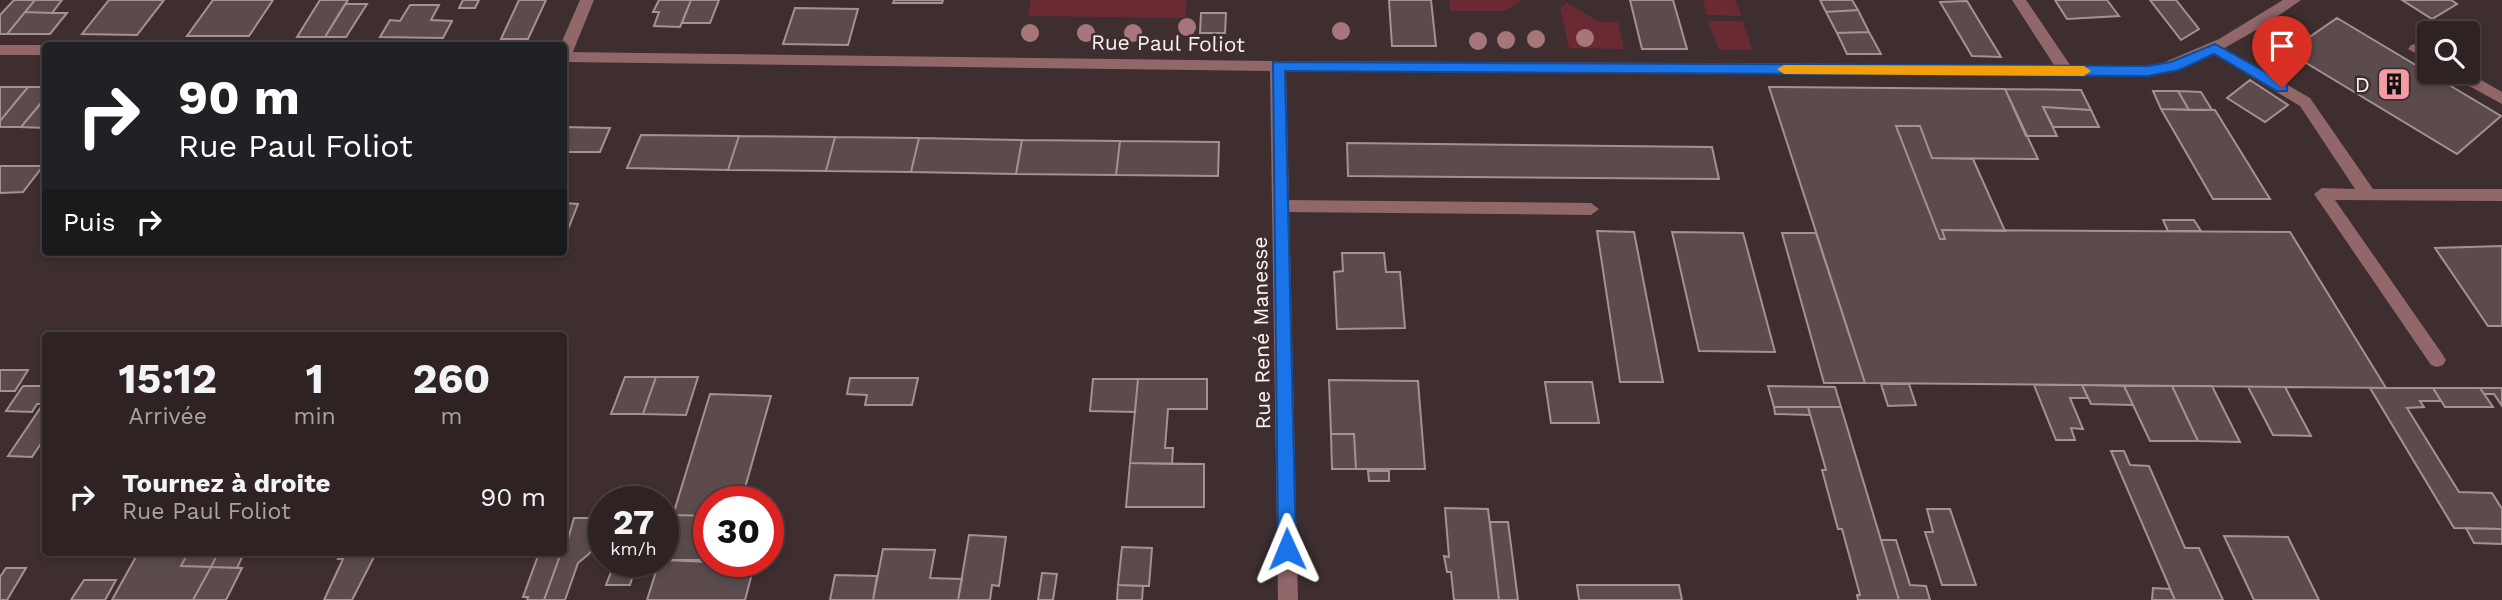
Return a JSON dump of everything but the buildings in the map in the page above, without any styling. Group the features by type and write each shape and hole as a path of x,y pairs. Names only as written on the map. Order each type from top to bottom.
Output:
{"street":[{"path":"567,48 587,0"},
{"path":"2019,0 2066,71"},
{"name":"Rue Paul Foliot","path":"567,55 1278,66 2148,71 2174,66 2215,48 2294,0"},
{"path":"2215,48 2305,102 2368,195"},
{"path":"0,50 42,50"},
{"name":"Rue René Manesse","path":"1278,66 1288,600"},
{"path":"2476,84 2502,99"},
{"path":"2437,360 2322,194 2502,195"},
{"path":"1281,206 1591,209"}],"shaded area":[{"path":"1031,0 1187,0 1185,18 1028,16"},
{"path":"1449,0 1521,0 1505,11 1450,11"},
{"path":"1703,0 1736,0 1741,16 1707,15"},
{"path":"1567,3 1600,22 1618,22 1624,49 1569,48 1560,8"},
{"path":"1708,21 1743,21 1752,50 1719,50"}],"slow traffic":[{"path":"1784,69 2084,71"}],"place":[{"name":"D","path":"2394,84"}],"route":[{"path":"1287,549 1278,66 1334,64 2148,71 2174,66 2215,48 2282,88"}]}
